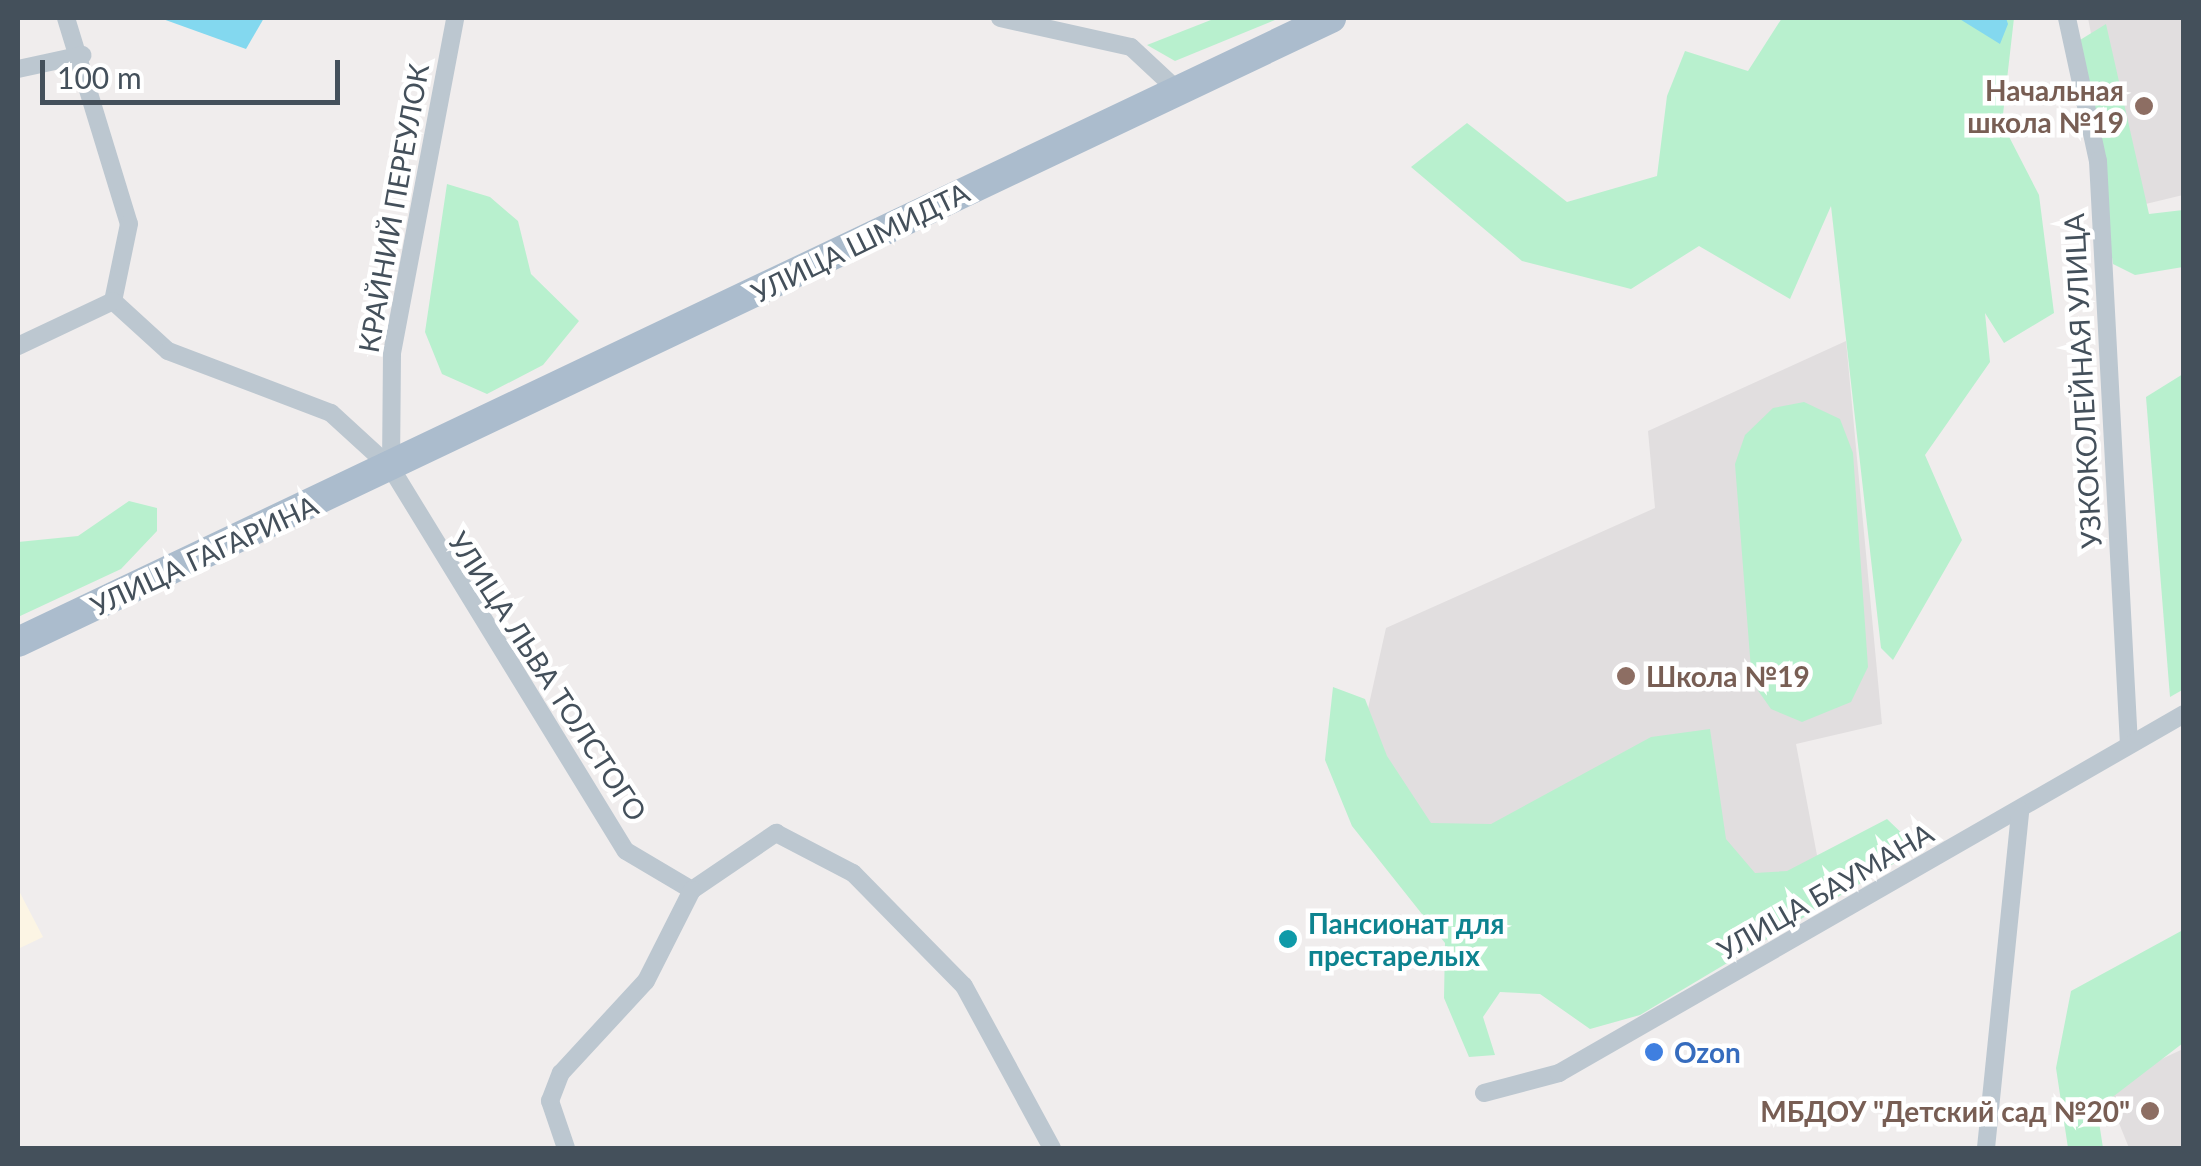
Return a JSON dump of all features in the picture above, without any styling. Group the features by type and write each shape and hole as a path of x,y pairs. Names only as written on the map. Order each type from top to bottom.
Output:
{"main road":[{"name":"УЛИЦА ШМИДТА","path":"391,468 1331,18"},
{"name":"УЛИЦА ГАГАРИНА","path":"18,642 391,468"}],"street":[{"path":"18,346 113,301 129,224 83,54 66,18"},
{"name":"КРАЙНИЙ ПЕРЕУЛОК","path":"391,468 392,353 454,18"},
{"path":"1000,18 1131,47 1176,89"},
{"name":"УЗКОКОЛЕЙНАЯ УЛИЦА","path":"2066,18 2098,161 2129,744"},
{"path":"18,68 83,54"},
{"name":"УЛИЦА ЛЬВА ТОЛСТОГО","path":"113,301 168,350 331,413 391,468 626,851 692,890"},
{"name":"УЛИЦА БАУМАНА","path":"1484,1093 1559,1073 2184,714"},
{"path":"1986,1148 2020,811"},
{"path":"566,1148 550,1101 561,1074 646,981 692,890 776,834 853,873 964,986 1052,1148"}],"shaded area":[{"name":"Начальная школа №19","path":"2088,18 2183,18 2183,195 2125,209"},
{"name":"Школа №19","path":"1846,341 1882,724 1796,744 1823,887 1580,1005 1359,749 1386,628 1655,508 1648,431"},
{"path":"18,889 43,937 18,949"},
{"name":"МБДОУ \"Детский сад №20\"","path":"2183,1049 2183,1148 2129,1148 2104,1086"}],"green space":[{"path":"1216,18 1280,18 1175,61 1147,45"},
{"path":"1782,18 2014,18 2002,123 2039,195 2054,313 2004,343 1985,313 1990,362 1925,455 1962,540 1893,660 1881,648 1831,206 1790,299 1699,246 1631,289 1522,261 1411,167 1467,123 1567,202 1657,176 1667,96 1685,51 1748,71"},
{"path":"2106,24 2149,214 2183,210 2183,267 2135,275 2113,264 2080,40"},
{"path":"447,184 490,197 518,221 531,274 579,321 543,365 487,394 442,374 425,332"},
{"path":"2183,374 2184,689 2170,697 2146,397"},
{"path":"1804,402 1840,419 1853,453 1868,667 1851,702 1802,722 1771,709 1752,682 1735,464 1745,435 1773,408"},
{"path":"129,501 157,508 157,531 121,569 18,617 18,542 78,536"},
{"path":"1333,687 1365,699 1387,756 1431,823 1491,824 1651,737 1710,729 1726,839 1755,873 1787,871 1887,819 1910,841 1898,861 1640,1015 1590,1029 1540,994 1500,992 1483,1017 1495,1055 1469,1057 1444,998 1445,943 1352,826 1325,760"},
{"path":"2183,930 2183,1043 2097,1109 2103,1148 2068,1148 2056,1068 2071,991"}],"water":[{"path":"160,18 264,18 246,49"},
{"path":"1958,18 2006,18 2008,24 2000,44"}],"place":[{"name":"Начальная школа №19","path":"2144,106"},
{"name":"Школа №19","path":"1626,676"},
{"name":"Пансионат для престарелых","path":"1288,939"},
{"name":"Ozon","path":"1654,1052"},
{"name":"МБДОУ \"Детский сад №20\"","path":"2150,1111"}]}
